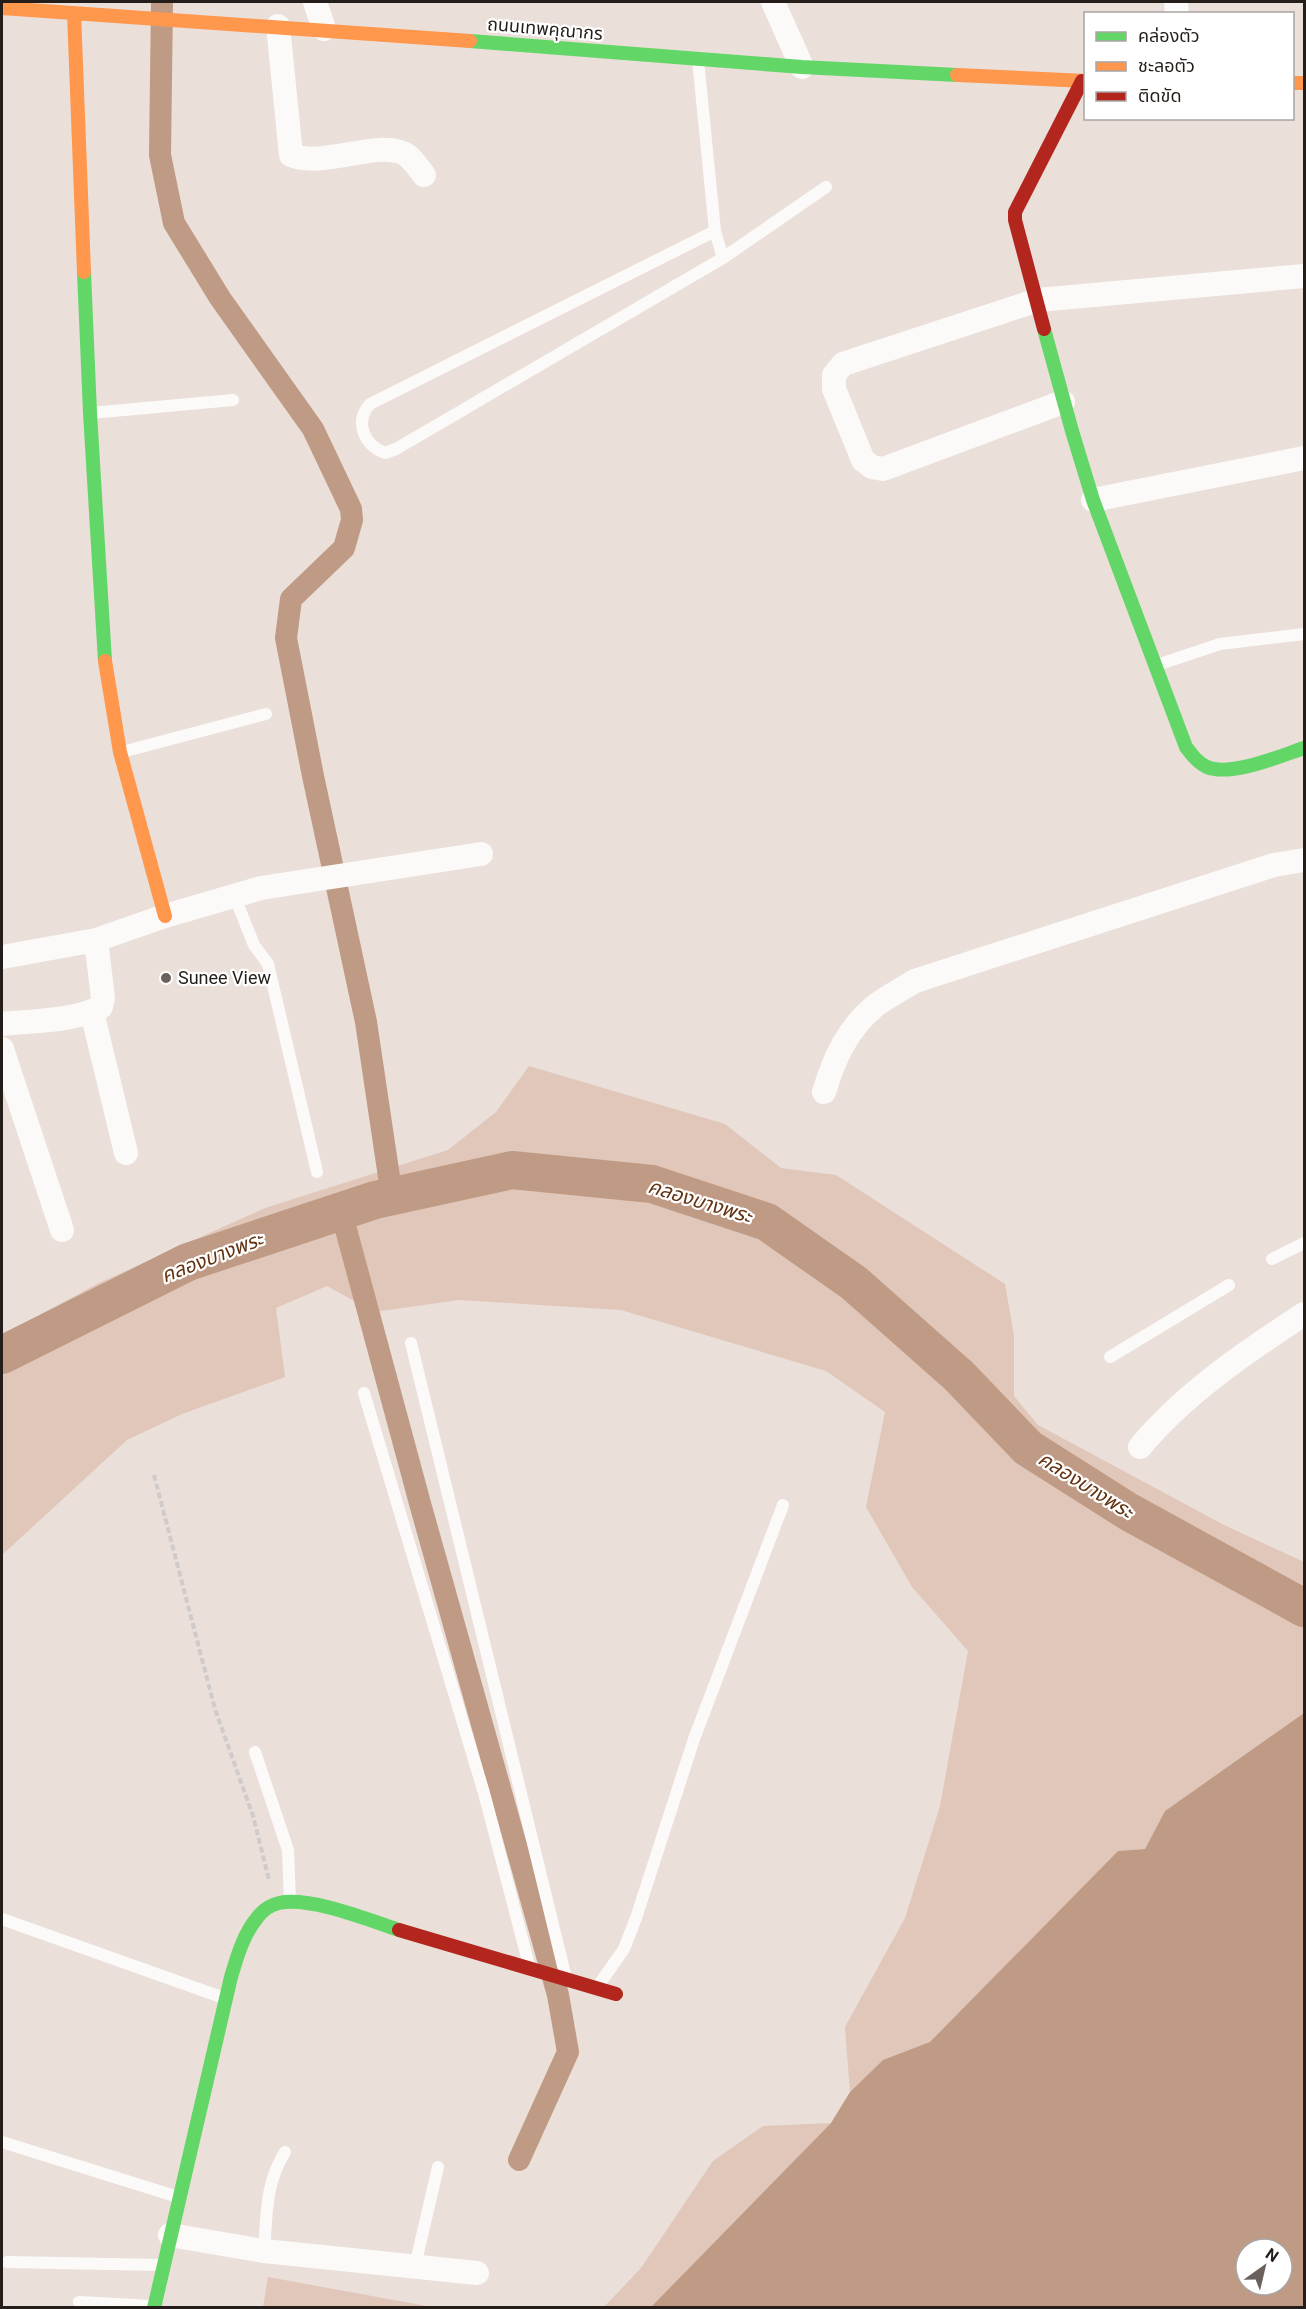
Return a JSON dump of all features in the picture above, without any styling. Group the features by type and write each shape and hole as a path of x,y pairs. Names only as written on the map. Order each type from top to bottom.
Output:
{"street":[{"path":"315,2 324,29"},
{"path":"773,2 802,67"},
{"name":"ถนนเทพคุณากร","path":"2,8 35,6 74,13 324,29 802,67 1084,81"},
{"path":"74,13 90,413 102,632 120,752 165,916"},
{"path":"278,26 291,154 300,159 376,150 397,151 408,156 424,175"},
{"path":"1084,81 1015,212 1015,220 1038,300 1063,402 1093,500 1186,747 1196,760 1210,769 1230,770 1305,748"},
{"path":"1063,402 884,469 872,467 863,460 834,389 834,375 843,364 1038,300 1305,276"},
{"path":"1093,500 1305,458"},
{"path":"2,957 96,940 165,916 261,888 481,854"},
{"path":"824,1092 833,1061 852,1031 875,1006 915,981 1274,865 1305,860"},
{"path":"2,1024 92,1012 101,1007 103,998 96,940"},
{"path":"92,1012 126,1152"},
{"path":"2,1049 62,1230"},
{"path":"1140,1448 1155,1429 1184,1401 1242,1357 1305,1314"},
{"path":"154,2307 225,1999 243,1944 260,1914 274,1904 290,1901 310,1903 616,1994"},
{"path":"170,2235 264,2251 477,2273"}],"lane":[{"path":"698,59 715,231 723,258"},
{"path":"715,231 370,404 362,413 361,424 366,436 375,449 385,453 396,449 723,258 826,187"},
{"path":"90,413 233,400"},
{"path":"1156,665 1220,644 1305,634"},
{"path":"120,752 266,714"},
{"path":"234,895 254,945 268,964 317,1172"},
{"path":"1272,1259 1305,1242"},
{"path":"1110,1357 1229,1285"},
{"path":"411,1343 566,1980"},
{"path":"364,1393 484,1793 530,1969"},
{"path":"596,1989 624,1949 632,1929 694,1739 783,1505"},
{"path":"255,1752 288,1850 290,1901"},
{"path":"2,1919 225,1999"},
{"path":"2,2142 178,2197"},
{"path":"264,2251 270,2186 274,2169 285,2152"},
{"path":"415,2266 438,2167"},
{"path":"7,2262 163,2265"},
{"path":"79,2302 154,2307"}],"path":[{"path":"154,1475 215,1709 253,1816 274,1904"}],"shaded area":[{"path":"529,1066 725,1124 781,1168 836,1175 1005,1284 1014,1336 1014,1396 1038,1425 1224,1525 1304,1562 1304,1713 1165,1811 1145,1849 1118,1851 930,2043 883,2060 850,2092 845,2027 905,1918 940,1806 968,1651 912,1587 866,1507 885,1412 826,1371 621,1310 459,1300 374,1312 327,1286 276,1308 285,1377 182,1414 127,1440 2,1555 2,1335 97,1284 265,1208 448,1150 496,1112"},
{"path":"1304,1713 1304,2307 651,2307 831,2123 850,2092 883,2060 930,2042 1118,1851 1145,1849 1165,1811"},
{"path":"831,2123 651,2307 603,2308 641,2268 713,2161 763,2126"},
{"path":"268,2277 432,2307 263,2307"}],"waterway":[{"path":"162,2 160,155 174,223 220,298 313,429 351,509 352,520 344,548 291,599 286,638 366,1022 392,1197"},
{"name":"คลองบางพระ","path":"2,1355 188,1262 375,1200 512,1170 652,1184 767,1222 854,1283 959,1376 1028,1448 1129,1512 1304,1608"},
{"path":"341,1211 421,1507 558,1995 568,2052 519,2160"}],"traffic: fast":[{"path":"470,41 802,67 957,75"},
{"path":"84,272 105,661"},
{"path":"1044,329 1093,500 1186,747 1201,763 1217,769 1255,764 1304,748"},
{"path":"154,2308 231,1977 241,1946 252,1925 269,1907 292,1902 339,1910 399,1930"}],"traffic: slow":[{"path":"2,8 470,41"},
{"path":"74,13 84,272"},
{"path":"957,75 1084,81"},
{"path":"1294,83 1304,83"},
{"path":"105,661 120,752 165,916"}],"traffic: jam":[{"path":"1044,329 1015,220 1015,212 1082,81"},
{"path":"399,1930 616,1994"}],"place":[{"name":"Sunee View","path":"166,978"}]}
